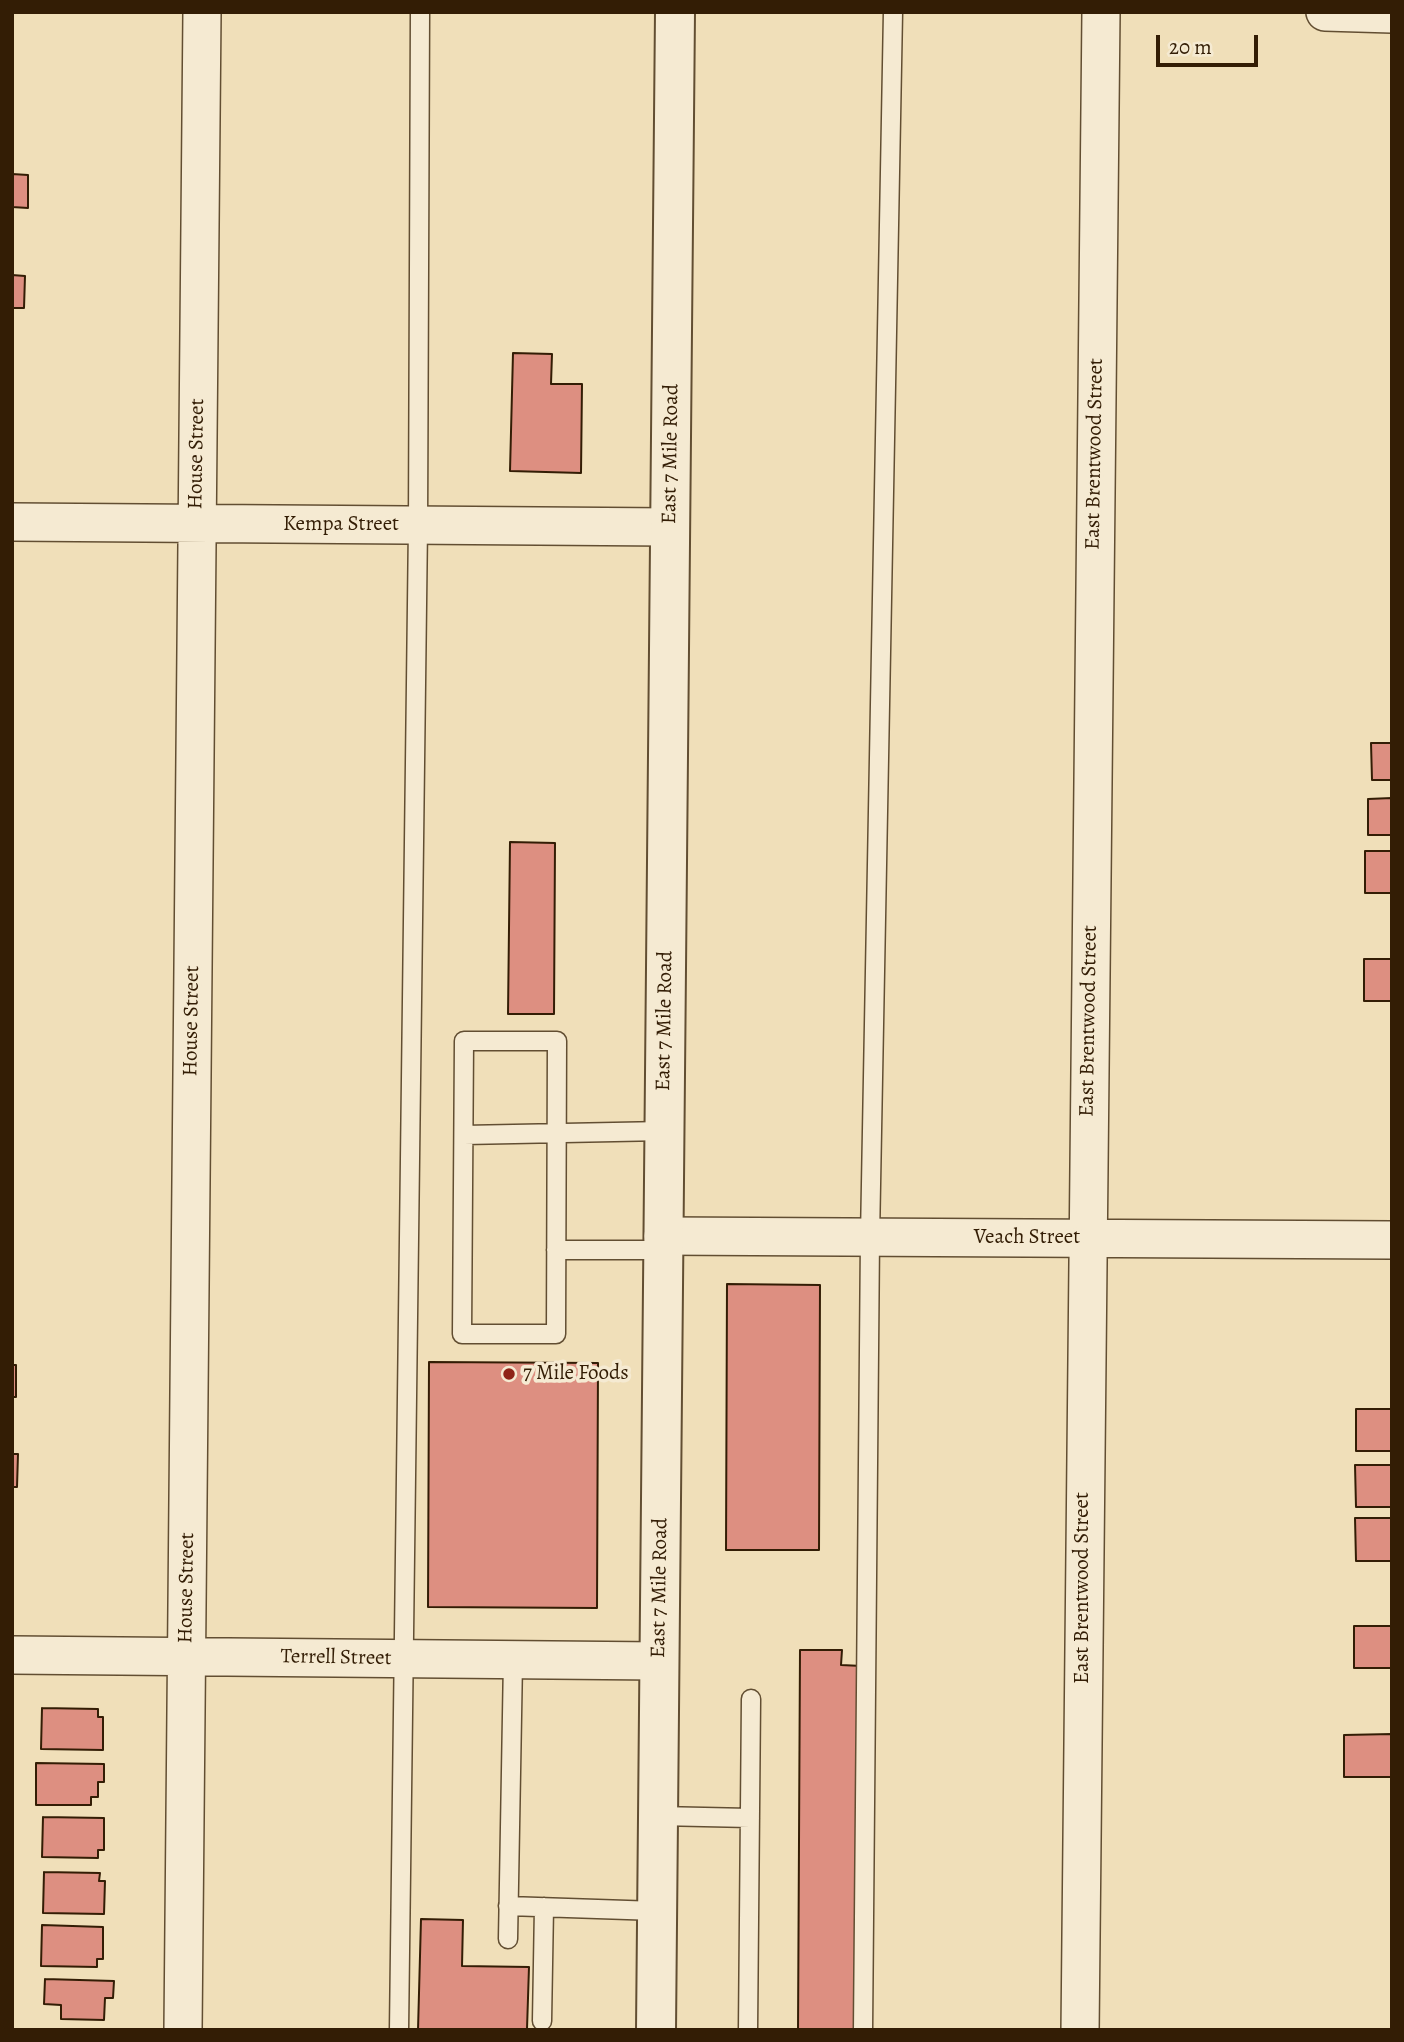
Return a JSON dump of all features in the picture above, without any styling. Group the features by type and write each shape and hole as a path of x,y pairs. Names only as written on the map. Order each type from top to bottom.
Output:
{"street":[{"name":"House Street","path":"183,2030 202,12"},
{"name":"East 7 Mile Road","path":"656,2030 675,12"},
{"name":"East Brentwood Street","path":"1080,2030 1086,1238 1101,12"},
{"path":"1325,12 1392,14"},
{"name":"Kempa Street","path":"12,522 670,527"},
{"name":"Veach Street","path":"663,1243 870,1237 1392,1240"},
{"name":"Terrell Street","path":"12,1655 659,1661"}],"lane":[{"path":"399,2030 418,525 420,12"},
{"path":"863,2030 870,1237 892,12"},
{"path":"464,1041 557,1041 556,1334 462,1334 464,1135 464,1041"},
{"path":"464,1135 664,1131"},
{"path":"556,1250 663,1243"},
{"path":"508,1939 513,1660"},
{"path":"748,2030 751,1699"},
{"path":"658,1816 750,1818"},
{"path":"508,1906 657,1911"},
{"path":"542,2021 544,1907"}],"building":[{"path":"12,174 28,175 28,208 12,207"},
{"path":"12,275 25,276 24,308 12,308"},
{"path":"513,353 552,354 551,384 582,384 581,473 510,471"},
{"path":"1371,743 1392,743 1392,780 1372,780"},
{"path":"1392,798 1392,835 1368,835 1368,799"},
{"path":"510,842 555,843 554,1014 508,1014"},
{"path":"1365,851 1392,851 1392,893 1365,893"},
{"path":"1364,959 1392,959 1392,1001 1364,1001"},
{"path":"727,1284 820,1285 819,1550 726,1550"},
{"path":"429,1362 598,1363 597,1608 428,1607"},
{"path":"12,1365 16,1365 16,1397 12,1397"},
{"path":"1356,1409 1392,1409 1392,1451 1356,1451"},
{"path":"12,1454 18,1454 17,1487 12,1487"},
{"path":"1355,1465 1392,1465 1392,1507 1356,1507"},
{"path":"1355,1518 1392,1518 1392,1561 1356,1561"},
{"path":"1354,1626 1392,1626 1392,1668 1354,1668"},
{"path":"800,1650 842,1650 841,1665 862,1666 859,2030 798,2030"},
{"path":"42,1708 98,1709 98,1717 103,1717 103,1750 41,1749"},
{"path":"1392,1734 1392,1777 1344,1777 1344,1735"},
{"path":"36,1763 104,1764 104,1782 98,1782 98,1797 91,1797 91,1805 36,1805"},
{"path":"43,1817 104,1818 104,1850 98,1850 98,1858 42,1857"},
{"path":"44,1872 100,1873 99,1881 105,1881 104,1914 43,1913"},
{"path":"421,1919 463,1920 462,1966 529,1967 527,2029 571,2030 418,2030"},
{"path":"42,1925 103,1927 103,1959 97,1959 97,1967 41,1966"},
{"path":"45,1979 114,1981 113,1998 105,1998 104,2020 61,2019 61,2005 44,2004"}],"place":[{"name":"7 Mile Foods","path":"509,1374"}]}
